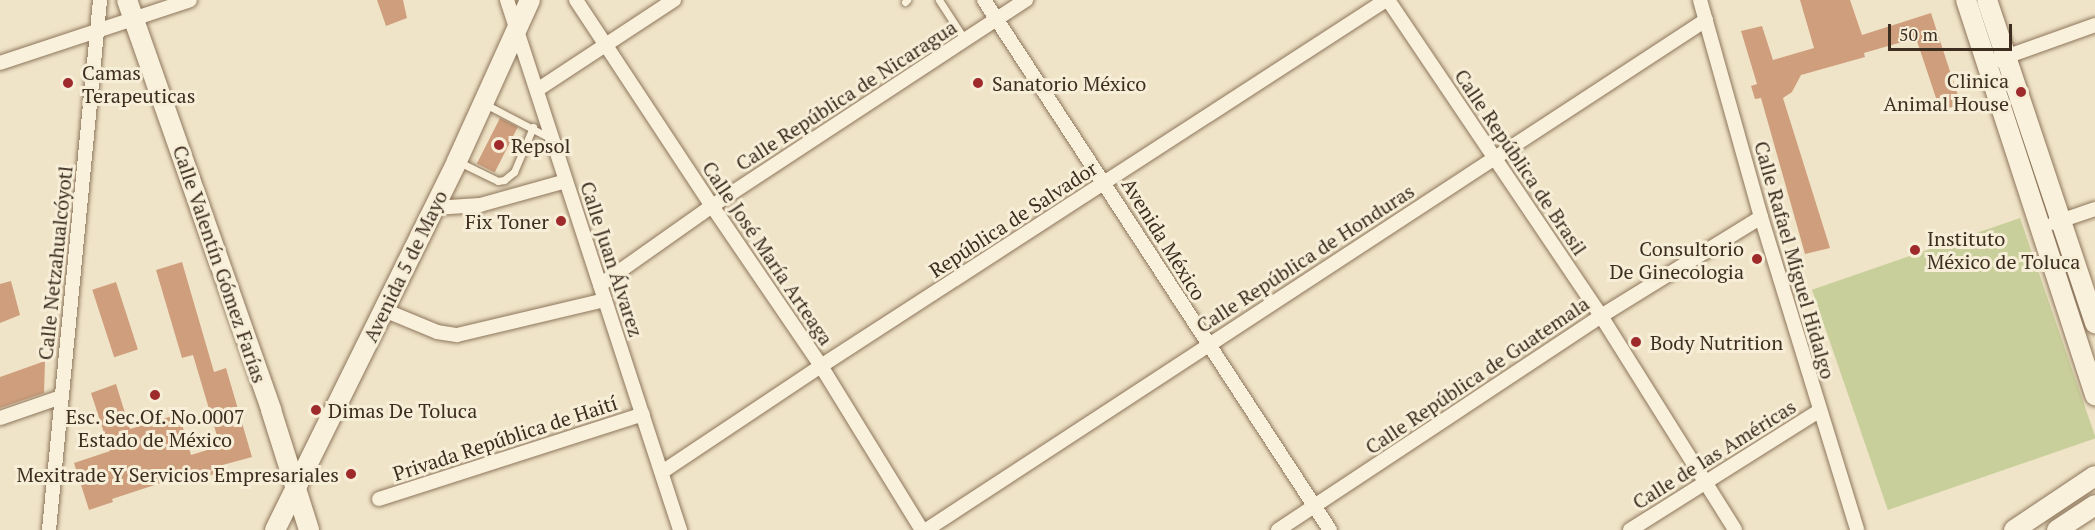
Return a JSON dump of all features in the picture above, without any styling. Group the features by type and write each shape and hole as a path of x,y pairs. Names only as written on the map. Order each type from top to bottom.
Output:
{"main road":[{"name":"Avenida 5 de Mayo","path":"275,530 457,161 530,0"},
{"path":"1966,0 2095,394"},
{"path":"1987,0 2095,323"},
{"name":"Calle Valentín Gómez Farías","path":"130,9 309,530"},
{"path":"2014,530 2095,476"},
{"path":"2057,530 2095,505"}],"street":[{"name":"Calle Netzahualcóyotl","path":"49,530 100,0"},
{"path":"0,63 99,28 130,9 190,0"},
{"name":"Calle Juan Álvarez","path":"507,0 680,530"},
{"name":"Calle José María Arteaga","path":"576,0 821,366 924,530"},
{"path":"537,90 674,0"},
{"name":"Avenida México","path":"984,0 1105,183 1207,345 1330,530"},
{"name":"Calle República de Nicaragua","path":"600,285 712,206 1026,0"},
{"name":"Calle República de Brasil","path":"1387,0 1496,157 1601,316 1735,530"},
{"name":"República de Salvador","path":"662,472 821,366 1387,0"},
{"name":"Calle Rafael Miguel Hidalgo","path":"1700,0 1761,217 1857,530"},
{"name":"Calle República de Honduras","path":"924,530 1706,20"},
{"path":"1986,63 2095,25"},
{"path":"434,208 480,205 566,181"},
{"path":"2040,227 2095,209"},
{"name":"Calle República de Guatemala","path":"1278,530 1601,316 1761,217"},
{"path":"384,310 437,332 458,335 605,300"},
{"path":"0,418 61,397"},
{"name":"Calle de las Américas","path":"1630,530 1819,411"},
{"name":"Privada República de Haití","path":"379,499 643,414"}],"lane":[{"path":"939,0 965,40"},
{"path":"483,102 551,139"},
{"path":"457,161 498,181 504,180 514,172 533,128"}],"green space":[{"path":"2020,218 2095,439 1888,510 1812,290"}],"building":[{"path":"377,0 403,0 407,18 386,26"},
{"path":"1800,0 1850,0 1862,35 1931,13 1961,105 1940,110 1916,38 1864,53 1865,57 1801,75 1792,92 1783,98 1830,248 1805,254 1761,98 1755,99 1751,86 1757,84 1741,31 1762,26 1773,60 1814,48"},
{"name":"Repsol","path":"500,118 518,127 495,173 477,163"},
{"path":"182,262 214,372 226,368 252,457 219,466 220,472 205,477 204,473 171,482 170,480 112,499 113,502 89,510 74,463 110,451 91,393 116,384 130,429 179,414 191,455 220,446 193,355 182,358 156,270"},
{"path":"11,281 20,315 0,323 0,284"},
{"path":"116,282 138,350 114,357 92,290"},
{"path":"45,361 44,393 0,408 0,377"}],"place":[{"name":"Camas Terapeuticas","path":"68,83"},
{"name":"Sanatorio México","path":"978,83"},
{"name":"Clinica Animal House","path":"2021,92"},
{"name":"Repsol","path":"499,145"},
{"name":"Fix Toner","path":"561,221"},
{"name":"Instituto México de Toluca","path":"1915,250"},
{"name":"Consultorio De Ginecologia","path":"1757,259"},
{"name":"Body Nutrition","path":"1636,342"},
{"name":"Esc. Sec.Of. No.0007 Estado de México","path":"155,395"},
{"name":"Dimas De Toluca","path":"316,410"},
{"name":"Mexitrade Y Servicios Empresariales","path":"351,474"}]}
